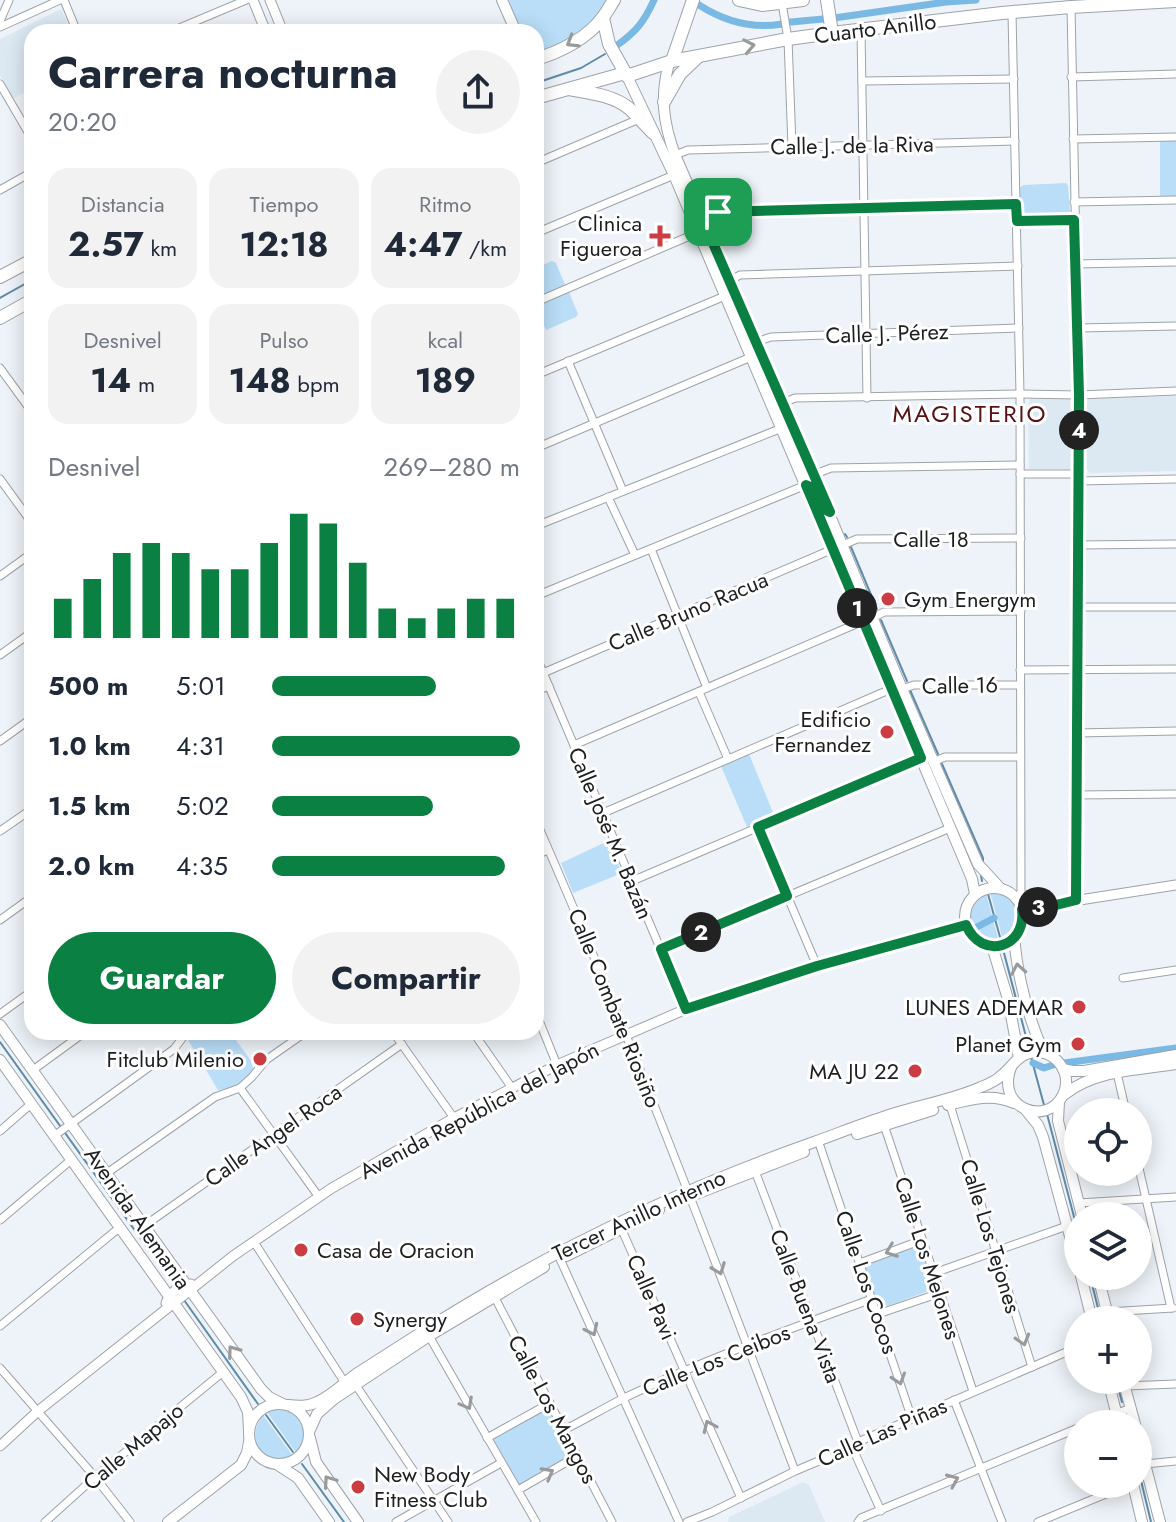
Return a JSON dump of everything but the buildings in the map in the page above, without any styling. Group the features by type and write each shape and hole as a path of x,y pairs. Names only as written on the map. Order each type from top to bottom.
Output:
{"highway":[{"path":"544,55 580,39 603,18 614,0"},
{"path":"670,62 693,0"},
{"name":"Cuarto Anillo","path":"739,0 762,5 803,0"},
{"name":"Cuarto Anillo","path":"544,96 787,35 830,17 861,30 1005,7 1071,7 1168,1"},
{"path":"603,18 611,49 626,74"},
{"path":"663,106 680,74 700,56"},
{"path":"569,89 610,98 642,118 653,133"},
{"path":"0,277 24,264"},
{"path":"0,318 24,304"}],"main road":[{"path":"502,0 512,24"},
{"path":"670,62 665,78 663,106 667,132 830,512 838,547"},
{"path":"626,74 642,118 663,106"},
{"path":"653,133 699,232 806,485 838,547 897,689 978,864 1000,888"},
{"path":"789,445 796,449 803,469 813,475"},
{"path":"806,485 813,488 822,508 830,512"},
{"path":"897,689 921,758 972,879 975,894"},
{"path":"983,890 1007,890 1020,904 1022,925 1007,943 983,944 975,940 966,925 966,908 975,894 983,890"},
{"path":"1014,938 1017,971 1031,1023 1044,1053"},
{"path":"992,946 1008,999 1015,1061 1007,1085 1010,1095 1038,1125 1064,1215"},
{"name":"Avenida Alemania","path":"0,1025 33,1070 62,1130 71,1160 168,1303 223,1372 246,1407 249,1433"},
{"path":"1015,1061 1031,1052 1044,1053 1052,1056 1063,1069 1066,1087 1058,1121 1079,1202"},
{"name":"Avenida Alemania","path":"0,1060 31,1104 107,1173 261,1389 269,1397 285,1404"},
{"path":"1063,1069 1084,1071 1176,1060"},
{"path":"1021,1106 1037,1112 1049,1109 1087,1080 1176,1060"},
{"name":"Tercer Anillo Interno","path":"285,1404 309,1405 320,1401 494,1296 690,1193 756,1162 888,1115 977,1089 1002,1076 1015,1061"},
{"name":"Tercer Anillo Interno","path":"310,1434 317,1414 324,1406 350,1383 418,1334 531,1267 627,1217 820,1146 950,1105 988,1097 1002,1098 1021,1106"},
{"path":"1127,1394 1130,1408"},
{"path":"171,1522 241,1465 247,1453 251,1422 263,1408 272,1404 285,1404 305,1418 316,1462 358,1522"},
{"path":"249,1433 250,1444 259,1458 298,1478 329,1522"},
{"path":"171,1522 243,1467 263,1463 287,1464 296,1460 308,1445 310,1434"},
{"path":"1152,1491 1160,1522"},
{"path":"1135,1498 1142,1522"}],"street":[{"path":"0,21 9,0"},
{"path":"0,27 62,0 73,24"},
{"path":"189,24 246,0"},
{"path":"253,0 263,24"},
{"path":"270,0 280,24"},
{"path":"782,3 787,35 792,146"},
{"path":"1005,7 1014,79 1018,266 1020,904 1056,905 1176,885"},
{"path":"1071,7 1079,395 1076,900"},
{"path":"861,30 867,398"},
{"path":"1071,77 1176,74"},
{"path":"862,81 1014,79"},
{"path":"0,84 7,106 24,128"},
{"path":"544,160 642,118"},
{"path":"1073,139 1176,137"},
{"name":"Calle J. de la Riva","path":"675,155 688,150 1015,141"},
{"path":"544,230 674,175"},
{"path":"0,190 24,176"},
{"path":"1074,202 1176,200"},
{"path":"702,218 718,212 1016,204"},
{"path":"1017,221 1074,220"},
{"path":"544,299 699,232"},
{"path":"1075,264 1176,262"},
{"path":"729,281 740,275 1018,266"},
{"path":"544,372 725,296"},
{"path":"1078,328 1176,326"},
{"name":"Calle J. Pérez","path":"756,342 771,337 1019,328"},
{"path":"544,445 751,357"},
{"path":"568,361 623,491"},
{"path":"0,368 24,401"},
{"path":"783,403 795,398 1176,391"},
{"path":"544,523 782,428"},
{"path":"813,475 831,468 1020,465"},
{"path":"1020,474 1176,479"},
{"path":"0,479 24,512"},
{"path":"544,593 806,485"},
{"path":"0,498 9,492"},
{"path":"608,497 635,555"},
{"name":"Calle 18","path":"838,547 857,539 1021,538"},
{"path":"1078,545 1176,544"},
{"name":"Calle Bruno Racua","path":"544,673 838,547"},
{"path":"651,549 678,615 728,759"},
{"path":"0,576 24,559"},
{"path":"1077,607 1176,607"},
{"path":"574,745 884,612 1021,611"},
{"path":"0,655 24,638"},
{"path":"1020,670 1176,669"},
{"name":"Calle José M. Bazán","path":"544,675 686,1009"},
{"name":"Calle 16","path":"603,813 897,689 914,685 1020,685"},
{"path":"544,688 549,686"},
{"path":"0,741 24,724"},
{"path":"1077,733 1176,731"},
{"path":"933,762 945,757 1020,757"},
{"path":"632,881 921,758"},
{"path":"1076,795 1176,794"},
{"path":"0,831 24,814"},
{"path":"758,827 817,966"},
{"path":"661,949 950,828"},
{"name":"Calle Combate Riosiño","path":"544,840 627,1034 795,1471"},
{"path":"544,852 548,850"},
{"path":"0,920 24,903"},
{"name":"Avenida República del Japón","path":"0,1446 187,1287 199,1283 319,1197 454,1118 557,1065 686,1009 817,966 966,925"},
{"path":"1123,978 1176,970"},
{"path":"0,1014 24,997"},
{"path":"544,1033 557,1065"},
{"path":"33,1070 74,1040"},
{"path":"62,1130 174,1049 181,1040"},
{"path":"107,1173 215,1097 240,1088 266,1060 295,1040"},
{"path":"399,1040 454,1118"},
{"path":"479,1040 512,1088"},
{"name":"Calle Angel Roca","path":"144,1226 402,1044"},
{"path":"1117,1073 1123,1098"},
{"path":"240,1088 319,1197"},
{"path":"0,1131 31,1104"},
{"name":"Calle Los Tejones","path":"950,1105 1032,1367"},
{"name":"Calle Los Melones","path":"884,1125 973,1391"},
{"name":"Calle Los Cocos","path":"820,1146 912,1419"},
{"path":"0,1220 71,1160"},
{"name":"Calle Buena Vista","path":"755,1171 881,1511"},
{"path":"1143,1186 1174,1308 1152,1311"},
{"path":"1096,1202 1176,1197"},
{"path":"934,1273 1064,1227"},
{"path":"0,1326 119,1228"},
{"name":"Calle Pavi","path":"621,1228 741,1498"},
{"path":"860,1263 922,1240"},
{"path":"254,1242 448,1522"},
{"path":"560,1259 679,1522"},
{"path":"878,1314 940,1293"},
{"name":"Calle Los Mangos","path":"494,1296 612,1522"},
{"name":"Calle Los Ceibos","path":"564,1430 623,1399 685,1372 872,1299"},
{"path":"429,1336 536,1522"},
{"name":"Calle Las Piñas","path":"687,1522 973,1391 1064,1353"},
{"path":"0,1368 130,1522"},
{"name":"Calle Mapajo","path":"45,1522 223,1372"},
{"path":"1152,1384 1176,1384"},
{"path":"954,1400 1002,1522"},
{"path":"487,1438 550,1403"},
{"path":"858,1522 861,1518 1064,1434"},
{"path":"518,1490 577,1456"},
{"path":"1152,1463 1176,1461"},
{"path":"396,1522 501,1463"},
{"path":"1038,1522 1097,1498"},
{"path":"712,1512 717,1522"}],"shaded area":[{"path":"508,0 607,0 577,35 547,50 544,50 544,24 518,24"},
{"path":"59,10 68,24 31,24"},
{"path":"24,27 24,93 14,98 0,75 0,39"},
{"path":"1160,140 1176,140 1176,196 1160,197"},
{"path":"1066,183 1068,215 1024,217 1020,214 1019,189 1023,185"},
{"path":"552,261 556,263 566,287 544,297 544,264"},
{"path":"569,292 578,314 546,330 544,303"},
{"path":"1176,396 1176,471 1090,473 1086,468 1086,403 1089,398"},
{"path":"1030,399 1070,399 1071,469 1029,469"},
{"path":"749,754 774,815 747,827 721,766"},
{"path":"608,841 622,873 573,893 561,863"},
{"path":"990,892 1008,898 1017,910 1016,925 1005,940 1003,940"},
{"path":"986,894 999,942 981,937 972,924 973,908"},
{"path":"188,1040 236,1040 252,1062 253,1071 245,1079 218,1090"},
{"path":"919,1246 934,1289 879,1309 864,1265"},
{"path":"548,1407 576,1454 519,1486 492,1438"},
{"path":"277,1409 294,1414 304,1425 306,1439 297,1454 267,1412"},
{"path":"263,1415 293,1456 274,1460 260,1450 255,1434"},
{"path":"803,1482 809,1485 825,1522 728,1522 729,1517"}],"waterway":[{"path":"616,46 639,26 654,0"},
{"path":"834,18 976,0"},
{"path":"699,5 739,22 782,24"},
{"path":"791,22 823,19"},
{"path":"544,80 581,68 605,54"},
{"path":"0,298 24,284"},
{"path":"851,547 877,609"},
{"path":"881,620 907,681"},
{"path":"910,690 938,754"},
{"path":"942,764 983,861"},
{"path":"981,875 982,881"},
{"path":"988,894 1000,937"},
{"path":"975,928 994,918"},
{"path":"1004,953 1029,1048"},
{"path":"0,1042 174,1285"},
{"path":"1064,1063 1176,1048"},
{"path":"1031,1057 1044,1105"},
{"path":"1033,1063 1044,1068 1056,1064"},
{"path":"1047,1114 1070,1202"},
{"path":"1094,1290 1098,1306"},
{"path":"184,1300 258,1404"},
{"path":"1120,1394 1122,1402"},
{"path":"266,1415 293,1452"},
{"path":"302,1464 344,1522"},
{"path":"1145,1498 1151,1522"}],"place":[{"name":"Clinica Figueroa","path":"660,236"},
{"name":"Gym Energym","path":"888,599"},
{"name":"Edificio Fernandez","path":"887,732"},
{"name":"LUNES ADEMAR","path":"1079,1007"},
{"name":"Planet Gym","path":"1078,1044"},
{"name":"Fitclub Milenio","path":"260,1059"},
{"name":"MA JU 22","path":"915,1071"},
{"name":"Casa de Oracion","path":"301,1250"},
{"name":"Synergy","path":"357,1319"},
{"name":"New Body Fitness Club","path":"358,1487"}],"district":[{"name":"MAGISTERIO","path":"970,414"}],"route":[{"path":"1016,204 1017,221 1074,220 1079,395 1076,900 1022,909 1019,932 1000,946 975,940 966,925 817,966 686,1009 661,949 787,896 758,827 921,758 806,485 813,488 822,508 830,512 702,218 718,212 1016,204"}]}
